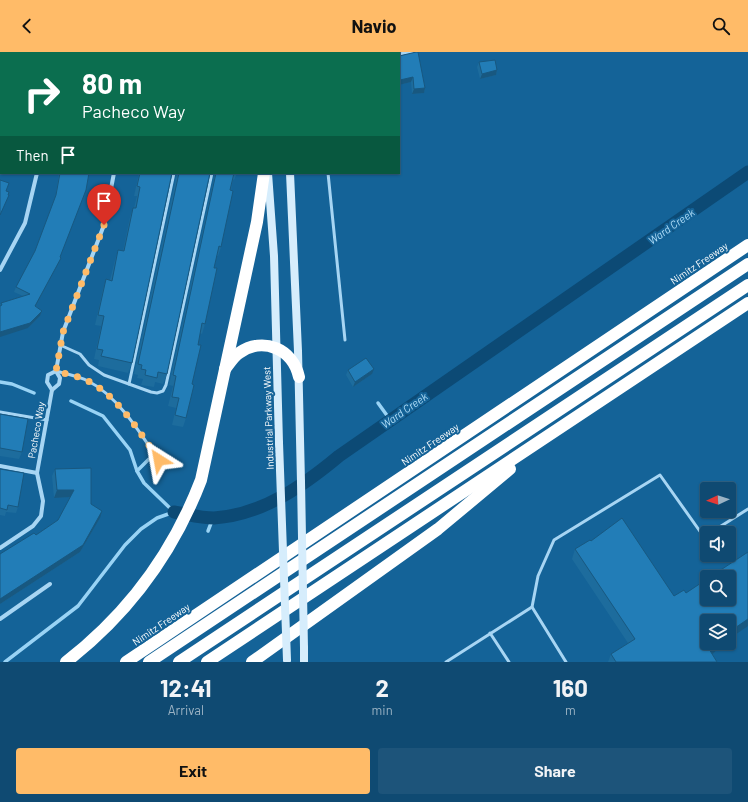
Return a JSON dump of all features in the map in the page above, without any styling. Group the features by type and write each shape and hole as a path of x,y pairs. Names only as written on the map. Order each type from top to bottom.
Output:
{"highway":[{"path":"66,662 106,628 152,574 179,532 201,480 257,222 264,174"},
{"name":"Nimitz Freeway","path":"126,662 748,245"},
{"path":"149,662 748,264"},
{"path":"179,662 748,286"},
{"path":"206,662 748,303"},
{"path":"224,370 238,353 257,345 267,344 286,354 293,361 299,377"},
{"path":"252,662 438,529 553,433"}],"main road":[{"name":"Industrial Parkway West","path":"268,174 274,256 287,661"},
{"path":"290,174 301,428 304,662"}],"street":[{"path":"0,270 25,223 37,174"},
{"name":"Pacheco Way","path":"37,473 52,390 59,384 60,378 56,371 63,332 104,225 114,174"},
{"name":"Pacheco Way","path":"52,390 47,382 48,375 56,371"},
{"path":"0,466 37,473 43,501 41,516 33,526 0,548"},
{"path":"0,619 50,584"}],"lane":[{"path":"400,54 412,52"},
{"path":"129,384 174,174"},
{"path":"60,345 80,354 89,365 104,375 157,393 163,391 166,385 212,174"},
{"path":"328,174 345,340"},
{"path":"56,371 78,377 99,388 113,400 137,427 159,460"},
{"path":"0,412 46,420"},
{"path":"566,662 532,607 538,576 554,540 660,475 700,531"},
{"path":"721,526 748,509"},
{"path":"446,662 532,607"},
{"path":"490,633 509,662"}],"building":[{"path":"418,52 425,88 414,89 413,77 400,80 400,56"},
{"path":"495,60 497,70 482,74 479,62"},
{"path":"60,174 89,174 86,190 60,257 61,258 35,306 42,311 30,323 0,332 1,303 30,294 16,287 35,251 56,195"},
{"path":"140,174 172,174 132,363 101,356 103,350 97,349 104,316 98,315 106,279 112,281 118,250 124,251 133,208 136,208 140,187 137,186"},
{"path":"179,174 210,174 167,374 158,372 157,378 145,375 146,370 141,369 142,365 138,364"},
{"path":"216,174 234,174 230,190 233,191 221,247 219,246 214,268 217,268 205,324 202,323 198,345 201,345 186,418 175,415 179,398 172,397 176,376 173,375"},
{"path":"0,180 9,183 6,191 9,192 9,195 0,215"},
{"path":"366,358 374,369 355,382 348,370"},
{"path":"0,414 28,419 22,452 0,448"},
{"path":"91,468 91,504 102,511 83,545 0,599 0,554 34,533 36,535 58,520 74,490 57,490 55,469"},
{"path":"0,469 24,473 18,507 8,505 7,510 0,508"},
{"path":"622,518 674,596 684,590 686,593 700,584 700,606 736,606 736,570 721,570 733,562 736,562 736,560 748,552 748,619 736,627 736,614 700,614 700,650 710,650 717,662 616,662 611,654 635,639 575,549 590,540 591,541"}],"waterway":[{"name":"Ward Creek","path":"174,512 209,518 232,516 265,505 281,497 311,478 339,456 748,172"},
{"name":"Ward Creek","path":"0,382 12,384 34,393"},
{"path":"5,662 78,606 125,545 141,529 157,518 174,512 144,483 137,471 130,450 103,416 71,401"},
{"path":"378,403 391,421"},
{"path":"137,471 149,459"},
{"path":"208,531 213,518"}],"route":[{"path":"104,225 63,332 56,371 88,381 113,400 137,427 159,460"}]}
